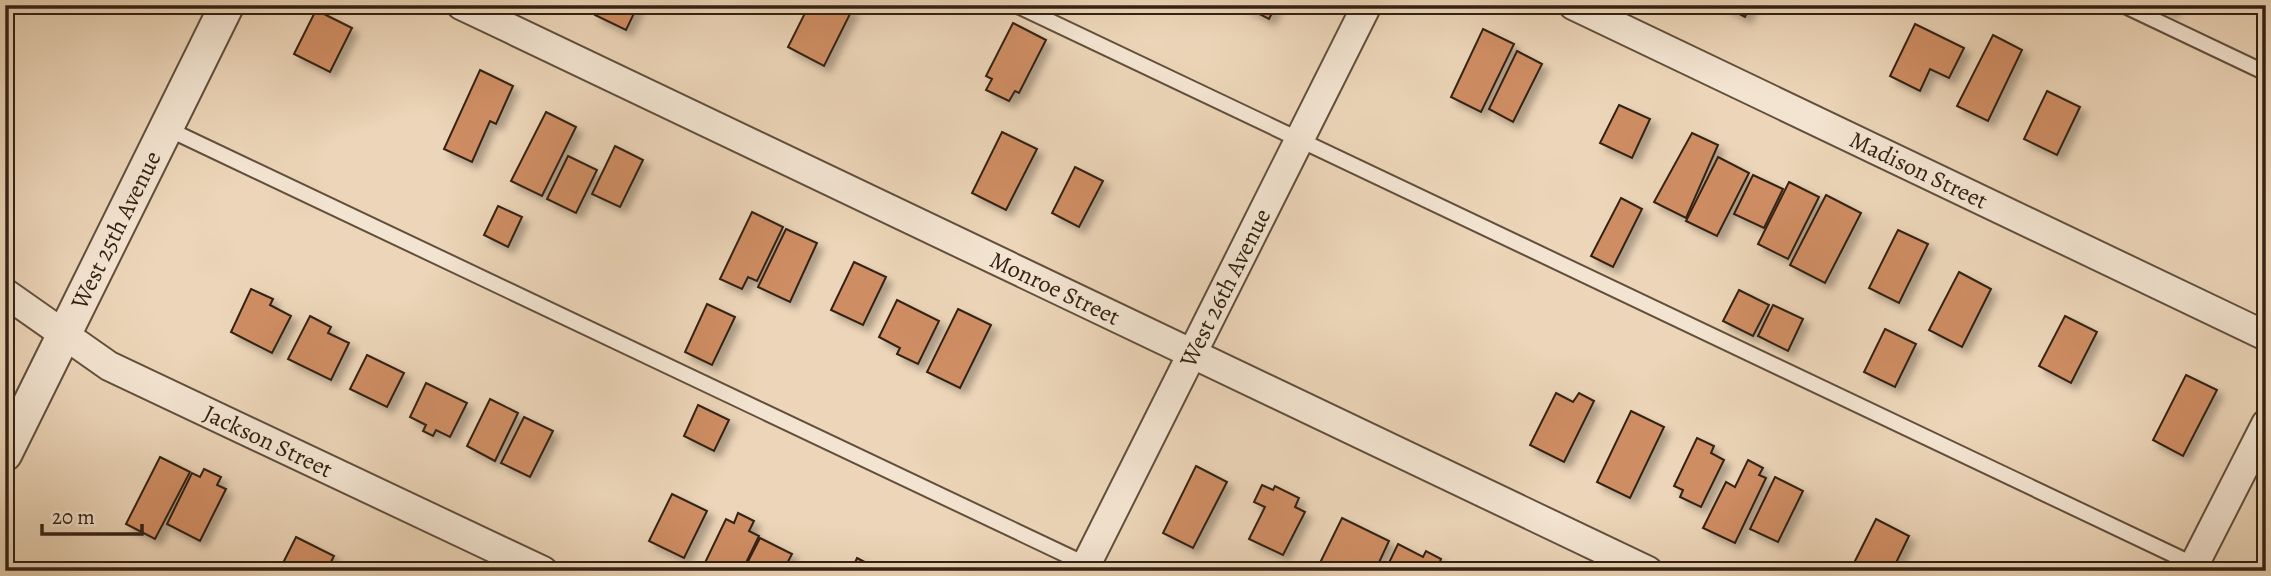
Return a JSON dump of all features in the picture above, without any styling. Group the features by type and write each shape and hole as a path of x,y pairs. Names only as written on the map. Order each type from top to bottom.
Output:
{"street":[{"name":"West 25th Avenue","path":"5,454 226,5"},
{"name":"Monroe Street","path":"461,5 1648,571"},
{"name":"West 26th Avenue","path":"1090,569 1193,353 1367,5"},
{"name":"Madison Street","path":"1573,5 2266,336"},
{"name":"Jackson Street","path":"5,293 109,366 543,571"},
{"path":"2197,569 2266,424"}],"lane":[{"path":"1016,5 2197,569"},
{"path":"2123,5 2266,73"},
{"path":"166,128 1090,569"}],"building":[{"path":"600,5 638,5 626,30 595,15"},
{"path":"809,5 853,8 824,66 788,47"},
{"path":"1242,5 1276,5 1269,19"},
{"path":"1722,5 1751,5 1745,17"},
{"path":"2159,5 2174,5 2171,12"},
{"path":"316,10 352,28 330,72 294,54"},
{"path":"1013,23 1046,40 1019,93 1015,91 1009,101 986,90 992,79 986,76"},
{"path":"1915,24 1964,48 1949,78 1930,69 1920,91 1890,76"},
{"path":"1483,29 1514,44 1481,112 1451,97"},
{"path":"1993,35 2022,50 1988,121 1957,106"},
{"path":"1517,51 1542,64 1513,122 1489,109"},
{"path":"480,70 513,86 496,124 490,121 472,162 444,149"},
{"path":"2047,91 2080,107 2057,155 2024,139"},
{"path":"1619,105 1650,119 1632,158 1600,143"},
{"path":"546,112 576,127 542,196 511,181"},
{"path":"1002,132 1037,149 1006,210 972,193"},
{"path":"1692,133 1718,145 1686,218 1654,202"},
{"path":"615,146 643,160 620,207 592,194"},
{"path":"568,156 597,170 576,213 547,199"},
{"path":"1718,157 1749,173 1717,236 1686,221"},
{"path":"1075,167 1103,181 1079,227 1052,213"},
{"path":"1753,175 1783,189 1764,228 1734,214"},
{"path":"1789,182 1819,197 1788,259 1758,244"},
{"path":"1826,195 1861,213 1825,283 1790,265"},
{"path":"1621,198 1642,209 1613,267 1591,256"},
{"path":"498,206 522,217 508,247 484,235"},
{"path":"752,212 783,227 757,281 748,277 742,289 720,279"},
{"path":"786,229 817,243 790,302 758,287"},
{"path":"1898,230 1928,244 1899,303 1869,288"},
{"path":"854,262 886,277 863,325 831,310"},
{"path":"1959,272 1991,289 1962,347 1929,330"},
{"path":"251,289 273,299 270,305 291,316 272,353 231,332"},
{"path":"1739,290 1769,305 1753,336 1723,321"},
{"path":"897,300 939,321 918,364 897,354 900,348 879,337"},
{"path":"707,304 735,317 712,365 685,352"},
{"path":"1773,305 1803,319 1788,351 1758,336"},
{"path":"958,309 991,325 960,388 927,372"},
{"path":"310,316 331,327 328,333 349,343 331,380 288,359"},
{"path":"2065,316 2097,332 2071,383 2039,366"},
{"path":"1885,329 1916,344 1895,387 1864,372"},
{"path":"367,355 404,373 387,407 350,389"},
{"path":"2186,375 2217,390 2183,456 2153,440"},
{"path":"426,383 467,403 450,437 436,430 433,436 423,431 426,425 410,417"},
{"path":"1556,393 1573,402 1579,393 1594,401 1564,462 1530,445"},
{"path":"490,399 518,413 495,461 467,446"},
{"path":"698,405 729,420 714,451 684,436"},
{"path":"1631,411 1664,427 1630,498 1597,482"},
{"path":"524,417 553,431 530,477 501,463"},
{"path":"1697,438 1714,446 1711,453 1724,460 1701,507 1680,497 1683,490 1674,486"},
{"path":"160,457 190,472 155,539 126,524"},
{"path":"1748,460 1763,468 1759,475 1766,478 1735,543 1703,528 1726,482 1735,487"},
{"path":"1196,466 1227,482 1193,548 1163,533"},
{"path":"204,469 221,477 217,485 226,489 200,541 167,524 192,473 200,477"},
{"path":"1775,477 1803,491 1778,542 1750,529"},
{"path":"1262,485 1273,490 1275,486 1299,498 1295,507 1305,512 1283,555 1249,539 1265,507 1254,502"},
{"path":"672,494 707,511 684,558 649,541"},
{"path":"738,513 754,521 749,531 759,536 742,571 701,571 726,519 734,523"},
{"path":"1342,518 1389,541 1375,571 1316,571"},
{"path":"1876,519 1909,536 1892,571 1850,571"},
{"path":"296,537 334,556 331,562 345,571 279,571"},
{"path":"760,538 792,554 783,571 743,571"},
{"path":"1398,544 1423,557 1426,551 1441,559 1439,564 1450,571 1385,571"},
{"path":"857,558 882,571 851,571"}]}
